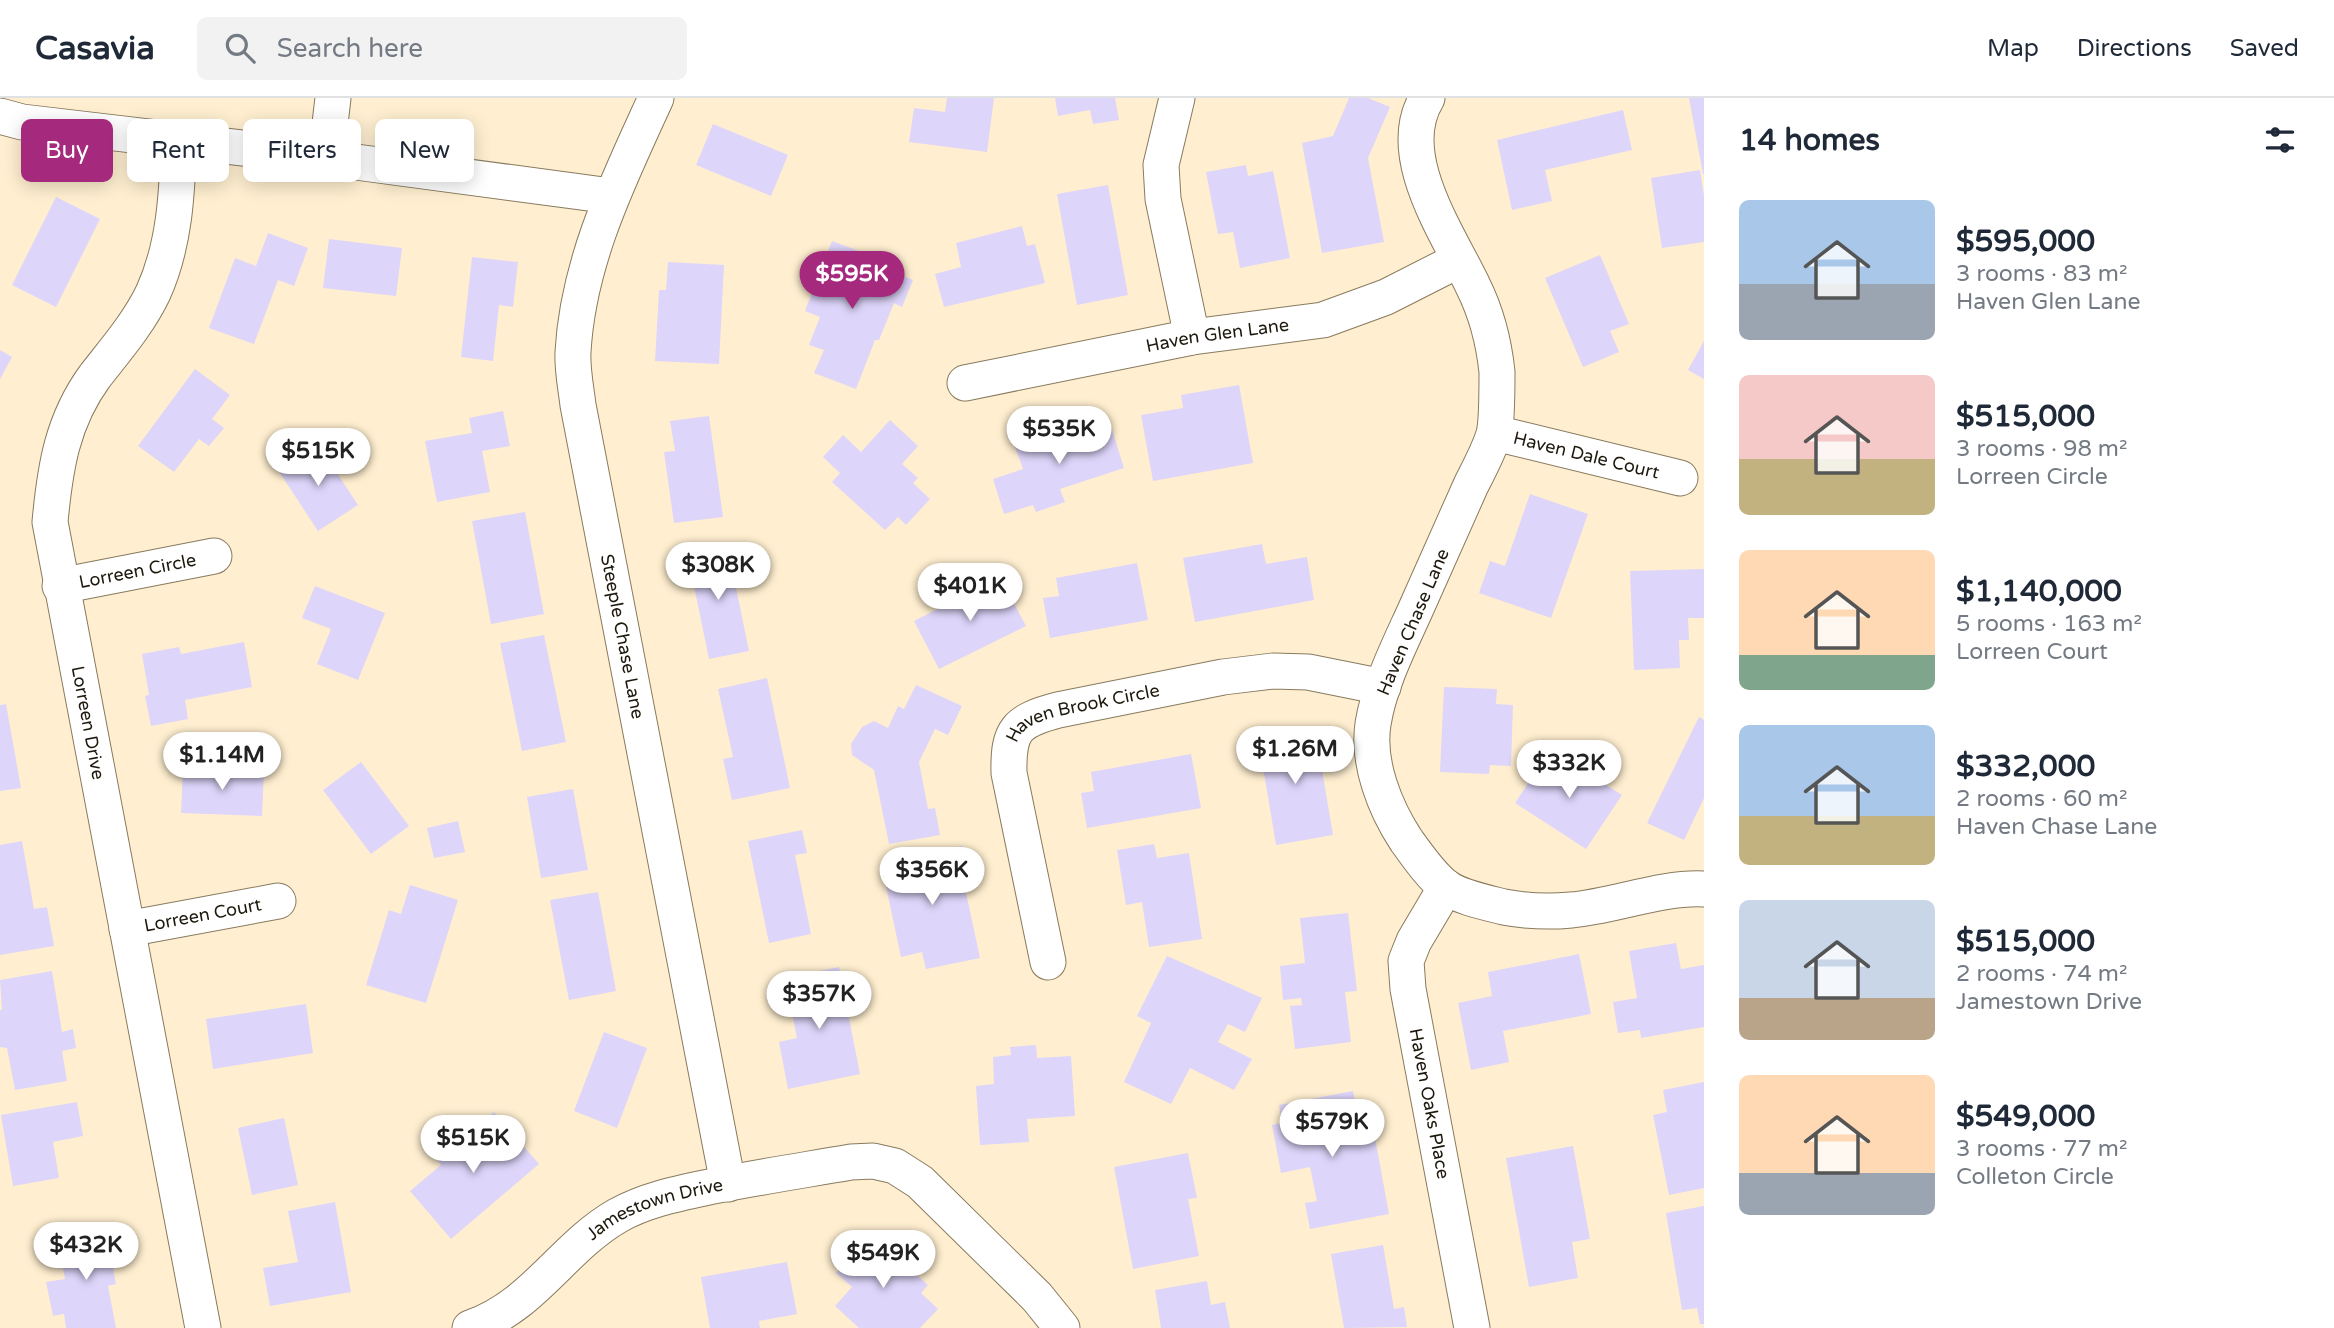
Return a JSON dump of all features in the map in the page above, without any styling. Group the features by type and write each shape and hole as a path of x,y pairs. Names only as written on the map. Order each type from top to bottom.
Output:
{"street":[{"path":"331,119 333,98"},
{"name":"Steeple Chase Lane","path":"656,98 611,195 586,270 573,353 578,405 728,1184"},
{"path":"1177,98 1161,165 1163,199 1192,337"},
{"name":"Haven Chase Lane","path":"1427,98 1417,129 1418,157 1432,205 1474,288 1489,328 1497,373 1494,433 1383,687 1373,724 1373,756 1382,791 1395,823 1419,858 1446,887 1482,901 1535,910 1572,910 1672,891 1704,889"},
{"path":"0,116 22,122 127,135"},
{"path":"361,163 611,195"},
{"name":"Lorreen Drive","path":"177,182 170,244 153,292 126,338 94,378 66,425 54,474 50,522 60,586 204,1328"},
{"name":"Haven Glen Lane","path":"965,383 1192,337 1323,320 1386,297 1459,260"},
{"name":"Haven Dale Court","path":"1494,433 1680,478"},
{"name":"Lorreen Circle","path":"60,586 214,556"},
{"name":"Haven Brook Circle","path":"1048,962 1009,773 1012,734 1025,722 1058,710 1248,674 1308,672 1383,687"},
{"name":"Haven Oaks Place","path":"1446,887 1414,941 1406,961 1408,989 1472,1328"},
{"name":"Lorreen Court","path":"127,929 278,901"},
{"name":"Jamestown Drive","path":"470,1328 485,1323 530,1293 588,1236 618,1216 663,1197 851,1162 873,1161 895,1167 920,1182 1037,1297 1062,1328"}],"building":[{"path":"947,98 994,98 987,152 909,142 914,108 945,112"},
{"path":"1055,98 1115,98 1119,120 1093,124 1090,110 1058,116"},
{"path":"1349,98 1368,98 1390,107 1368,158 1384,242 1322,253 1302,143 1333,136"},
{"path":"1689,98 1704,98 1704,174 1703,174"},
{"path":"1623,110 1632,150 1545,170 1552,201 1512,210 1497,140"},
{"path":"713,124 788,155 771,196 696,165"},
{"path":"1246,165 1248,176 1273,171 1290,258 1240,268 1233,232 1218,234 1206,172"},
{"path":"1700,170 1704,196 1704,242 1662,248 1651,178"},
{"path":"1108,185 1128,295 1077,305 1057,194"},
{"path":"56,197 100,219 56,307 12,285"},
{"path":"1022,226 1027,246 1035,244 1045,283 944,307 935,274 961,267 956,243"},
{"path":"268,233 308,248 294,286 278,280 254,344 209,328 235,258 256,266"},
{"path":"329,239 402,248 396,296 323,288"},
{"path":"832,241 878,258 875,265 913,280 902,307 894,303 879,340 875,340 856,389 814,373 824,350 809,345 820,317 805,311"},
{"path":"1600,255 1629,324 1610,331 1619,352 1583,367 1545,278"},
{"path":"472,257 518,262 513,307 499,305 493,361 461,357"},
{"path":"668,262 724,265 719,364 655,361 659,290 666,290"},
{"path":"1704,341 1704,379 1688,370"},
{"path":"0,350 12,357 0,379"},
{"path":"195,369 230,395 212,419 224,428 209,446 199,439 174,472 138,446"},
{"path":"1239,385 1253,463 1153,481 1141,415 1183,408 1181,395"},
{"path":"503,411 510,446 482,451 490,492 437,502 425,441 472,433 469,418"},
{"path":"709,416 723,517 674,523 664,452 675,451 670,421"},
{"path":"1108,417 1124,468 1060,489 1065,502 1036,512 1033,505 1004,514 993,479 1023,469 1015,447"},
{"path":"890,420 918,446 902,464 918,478 913,483 930,499 906,525 898,517 885,530 832,482 840,473 823,457 843,435 861,452"},
{"path":"318,444 358,505 318,531 278,470"},
{"path":"1530,494 1588,514 1551,618 1479,593 1490,561 1505,566"},
{"path":"525,512 544,614 491,624 472,521"},
{"path":"727,544 749,651 709,659 687,552"},
{"path":"1262,544 1266,564 1307,557 1314,600 1195,622 1183,558"},
{"path":"1137,563 1148,620 1050,638 1043,598 1059,596 1056,578"},
{"path":"1704,569 1704,618 1688,618 1689,640 1679,640 1680,668 1634,670 1630,571"},
{"path":"1000,577 1026,626 939,669 914,621"},
{"path":"315,586 385,613 358,680 317,664 331,629 302,618"},
{"path":"544,635 566,742 522,751 500,643"},
{"path":"244,642 252,687 185,700 188,719 151,726 145,696 149,695 142,654 179,647 181,654"},
{"path":"767,678 790,788 732,800 723,759 733,757 718,689"},
{"path":"916,685 962,706 948,735 935,729 919,762 928,809 935,808 940,835 889,844 874,770 852,755 851,744 862,727 874,721 888,728 898,706 904,709"},
{"path":"1444,687 1497,689 1496,704 1513,705 1511,766 1490,765 1489,774 1440,772"},
{"path":"6,704 21,788 0,791 0,705"},
{"path":"1699,717 1704,720 1704,798 1684,840 1647,823"},
{"path":"1315,728 1333,835 1276,845 1258,737"},
{"path":"1191,754 1201,808 1087,828 1081,793 1094,791 1091,772"},
{"path":"1559,755 1622,795 1586,849 1515,803 1541,764 1550,769"},
{"path":"361,762 409,826 371,854 323,790"},
{"path":"183,768 264,771 262,816 181,813"},
{"path":"573,789 588,870 541,878 527,797"},
{"path":"458,821 465,852 434,858 427,828"},
{"path":"802,830 807,853 795,855 811,934 769,943 748,841"},
{"path":"22,841 34,909 47,907 54,946 0,955 0,845"},
{"path":"1154,844 1157,858 1189,853 1202,939 1149,947 1142,902 1126,905 1117,850"},
{"path":"962,846 971,887 965,888 980,958 926,969 922,952 901,957 881,863"},
{"path":"410,885 458,900 426,1003 366,985 389,910 401,914"},
{"path":"598,892 616,991 569,1000 550,900"},
{"path":"1348,913 1357,991 1345,992 1351,1042 1295,1049 1290,1006 1302,1005 1301,998 1283,1000 1280,966 1305,963 1300,918"},
{"path":"1676,943 1681,969 1704,965 1704,1027 1641,1038 1640,1030 1618,1033 1613,1002 1637,998 1629,951"},
{"path":"1579,954 1591,1014 1503,1031 1509,1062 1471,1070 1458,1003 1492,996 1488,972"},
{"path":"1167,956 1262,998 1245,1032 1228,1024 1218,1042 1252,1059 1234,1090 1190,1068 1171,1104 1124,1082 1151,1023 1137,1016"},
{"path":"839,967 860,1074 788,1089 779,1042 797,1038 785,978"},
{"path":"52,971 62,1032 73,1029 76,1048 62,1051 67,1081 15,1090 7,1048 0,1047 0,980"},
{"path":"306,1004 313,1053 213,1069 206,1019"},
{"path":"604,1032 647,1048 617,1128 574,1111"},
{"path":"1036,1045 1037,1058 1071,1056 1075,1116 1027,1119 1029,1142 980,1145 976,1086 994,1084 993,1057 1011,1055 1010,1047"},
{"path":"1704,1082 1704,1188 1669,1195 1653,1115 1667,1112 1663,1090"},
{"path":"1353,1091 1363,1140 1375,1138 1389,1214 1310,1229 1305,1203 1317,1201 1310,1167 1281,1173 1272,1125 1282,1123 1279,1105"},
{"path":"77,1102 83,1136 53,1142 59,1178 13,1186 1,1115"},
{"path":"494,1112 539,1164 451,1239 410,1191 441,1165 434,1156 463,1132 467,1136"},
{"path":"284,1118 298,1185 252,1195 238,1128"},
{"path":"1573,1146 1590,1239 1572,1242 1578,1278 1529,1287 1506,1158"},
{"path":"1188,1153 1197,1198 1188,1199 1199,1256 1133,1269 1114,1167"},
{"path":"335,1202 351,1292 270,1306 263,1268 298,1262 288,1211"},
{"path":"1704,1206 1704,1324 1700,1324 1697,1308 1682,1310 1666,1213"},
{"path":"115,1231 121,1260 112,1262 116,1284 108,1286 116,1328 66,1328 64,1314 53,1316 46,1282 65,1279 58,1242"},
{"path":"872,1234 928,1285 921,1293 938,1309 920,1328 859,1328 835,1306 852,1287 836,1273"},
{"path":"1383,1245 1394,1309 1404,1307 1407,1327 1344,1328 1331,1254"},
{"path":"787,1262 797,1314 759,1321 760,1328 710,1328 701,1277"},
{"path":"1207,1281 1211,1305 1225,1302 1230,1328 1161,1328 1155,1290"}]}
